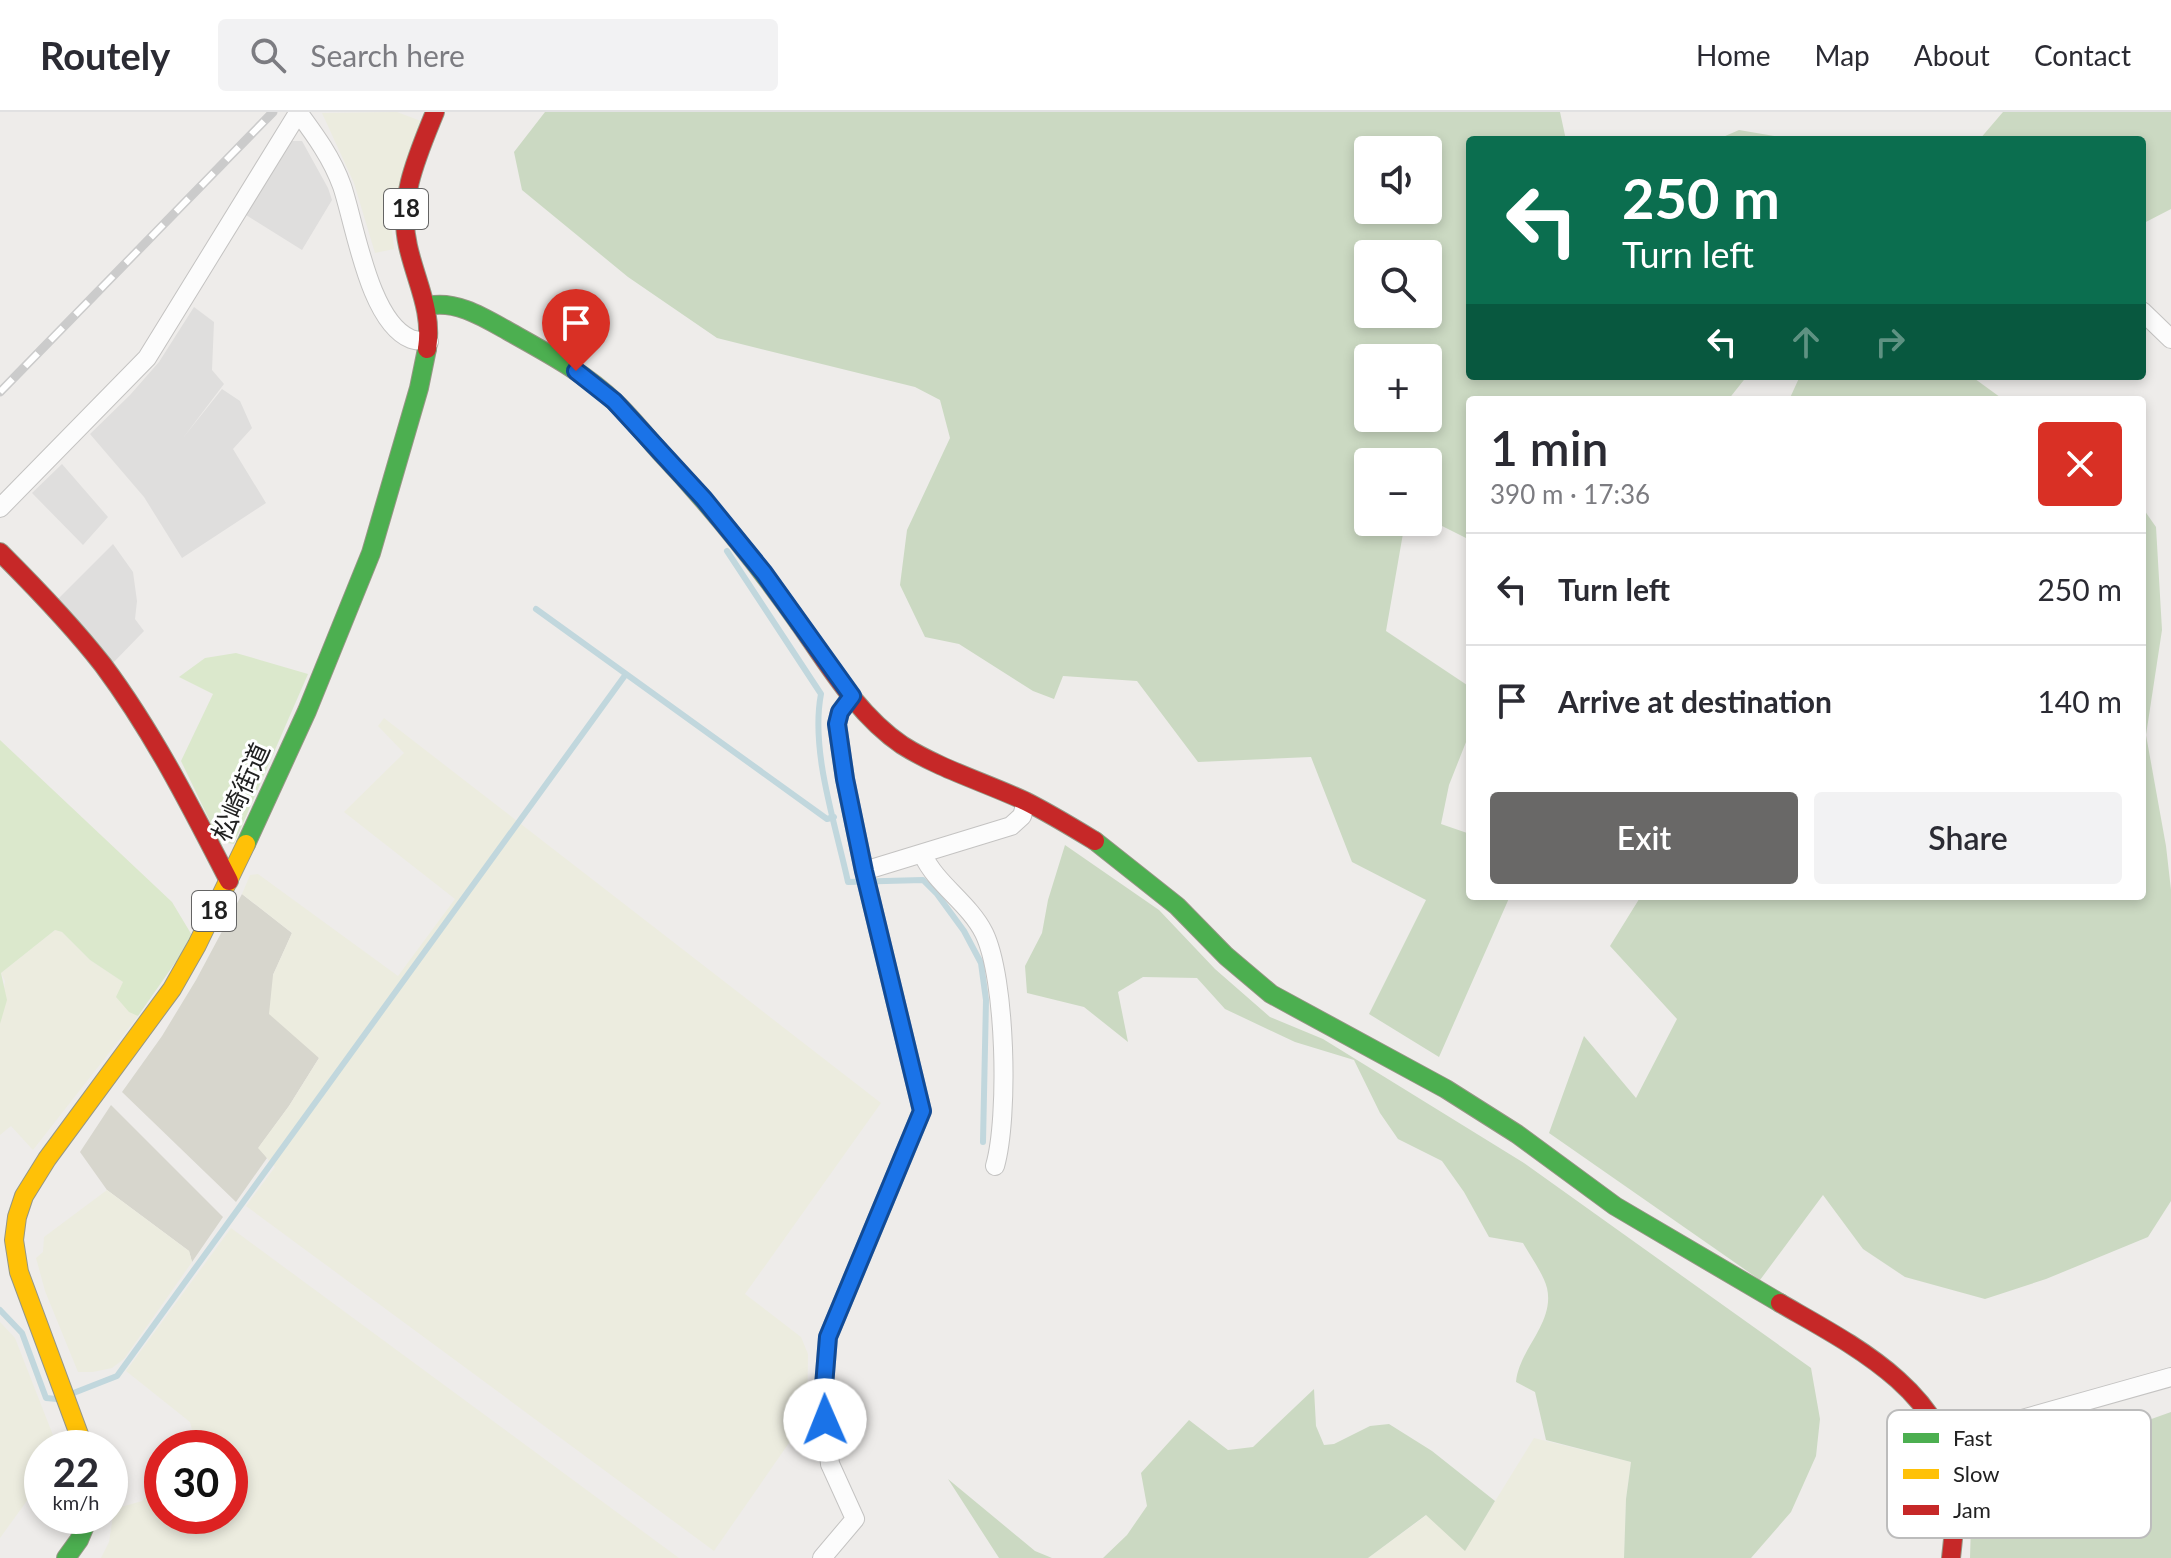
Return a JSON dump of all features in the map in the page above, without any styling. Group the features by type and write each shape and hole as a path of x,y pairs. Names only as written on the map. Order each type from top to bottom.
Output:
{"street":[{"path":"0,508 147,358 298,112 337,175 368,278 381,304 402,333 409,338 429,342"},
{"name":"松崎街道","path":"77,1430 19,1272 14,1227 29,1187 162,1006 189,959 229,881 366,566 420,387 429,342 431,324 428,306 408,248 405,229 408,196 435,112"},
{"path":"428,306 443,303 456,306 495,324 560,360 614,401 704,499 764,573 852,696 874,721 901,744 936,763 1026,802 1094,840 1177,906 1226,956 1271,994 1446,1089 1517,1134 1615,1206 1858,1349 1901,1383 1926,1410"},
{"path":"2146,315 2171,339"},
{"path":"0,552 98,658 119,687 188,799 229,881"},
{"path":"822,1558 855,1519 830,1464 823,1398 828,1337 922,1111 845,779 837,724 840,712 852,696"},
{"path":"864,871 1011,826 1022,816 1026,802"},
{"path":"923,855 928,866 970,911 991,949 998,989 1004,1091 1003,1120 995,1166"},
{"path":"2054,1410 2171,1377"},
{"path":"66,1558 82,1534"},
{"path":"1951,1558 1954,1538"}],"shaded area":[{"path":"397,112 421,121 392,231 394,249 375,253 354,183 322,113"},
{"path":"289,141 302,141 332,200 302,250 246,215"},
{"path":"194,307 214,322 212,370 224,384 183,438 222,389 240,401 252,428 233,449 266,503 182,558 144,497 90,434 159,362"},
{"path":"62,464 108,517 83,545 32,493"},
{"path":"113,544 133,572 137,601 135,619 144,631 111,665 56,601"},
{"path":"384,718 881,1103 745,1294 801,1337 808,1354 807,1417 714,1551 246,1206 275,1167 258,1148 319,1058 269,1014 273,975 292,933 242,894 250,875 258,874 398,976 455,899 344,812 404,753 378,726"},
{"path":"242,894 292,933 273,975 319,1058 259,1147 267,1158 236,1202 122,1092 162,1036 196,980"},
{"path":"55,930 62,932 90,960 123,982 138,1016 33,1150 11,1126 0,1135 0,1025 5,981 1,973"},
{"path":"111,1105 223,1217 192,1262 189,1251 107,1190 80,1152"},
{"path":"107,1190 189,1251 192,1262 124,1359 112,1368 78,1372 45,1291 36,1258 43,1252 44,1237"},
{"path":"231,1228 679,1558 101,1558 110,1534 128,1534 128,1505 144,1499 144,1534 248,1534 248,1430 192,1430 190,1422 126,1371"},
{"path":"0,1322 15,1338 51,1430 24,1430 24,1505 0,1538"},
{"path":"1534,1438 1631,1462 1624,1558 1368,1558 1427,1515 1465,1550"}],"green space":[{"path":"545,112 1560,112 1565,136 1466,136 1466,380 1744,380 1731,396 1466,396 1466,538 1442,526 1442,448 1354,448 1354,536 1403,536 1386,631 1466,684 1466,742 1449,785 1441,824 1466,833 1466,900 1508,900 1439,1057 1369,1014 1426,900 1352,862 1311,757 1198,762 1137,681 1063,676 1054,699 1033,691 959,644 925,637 900,585 907,530 950,438 940,400 915,387 717,338 628,277 522,190 514,152"},
{"path":"2003,112 2171,112 2171,209 2146,222 2146,136 1982,136"},
{"path":"1739,130 1774,136 1725,136"},
{"path":"1798,380 1976,380 1998,396 1791,396"},
{"path":"2146,513 2156,527 2162,630 2146,735"},
{"path":"236,653 308,674 234,844 220,842 181,761 213,694 179,677 205,658"},
{"path":"2146,735 2171,890 2171,1201 2148,1237 2046,1279 1985,1299 1905,1277 1863,1249 1823,1195 1760,1280 1549,1133 1584,1036 1636,1098 1677,1019 1610,946 1639,900 2146,900"},
{"path":"0,740 172,902 193,937 138,1016 129,1012 116,997 123,982 90,960 62,932 55,930 1,973 7,1000 0,1024"},
{"path":"1065,845 1159,910 1215,969 1270,1017 1323,1039 1524,1163 1811,1368 1820,1419 1816,1456 1791,1512 1751,1558 1624,1558 1631,1462 1546,1440 1535,1392 1516,1382 1523,1358 1546,1313 1547,1288 1539,1271 1523,1243 1489,1237 1464,1192 1442,1161 1398,1139 1380,1113 1354,1060 1295,1042 1225,1009 1197,978 1143,977 1118,992 1128,1042 1084,1007 1027,993 1025,966 1042,933 1048,900"},
{"path":"1314,1389 1316,1426 1324,1445 1334,1444 1370,1426 1389,1424 1432,1451 1495,1501 1465,1551 1426,1515 1368,1558 1103,1558 1127,1535 1147,1506 1141,1473 1189,1420 1228,1450 1253,1447"},
{"path":"2171,1412 2171,1558 1970,1558 1971,1538 2151,1538 2151,1419"},
{"path":"948,1479 1035,1551 1052,1558 999,1558"}],"waterway":[{"path":"727,551 821,694 819,740 822,764 848,882 923,880 964,931 981,963 986,1000 983,1142"},
{"path":"536,609 827,819 834,817"},
{"path":"71,1394 117,1376 626,674"},
{"path":"0,1310 22,1333 46,1398 57,1399"}],"railway":[{"path":"0,392 273,112"}],"traffic: fast":[{"path":"428,306 449,305 479,315 564,363 603,391 715,514 799,623"},
{"path":"246,844 307,711 371,553 419,388 427,349"},
{"path":"1095,841 1177,906 1226,956 1271,994 1446,1089 1517,1134 1615,1206 1780,1303"},
{"path":"66,1558 82,1534"}],"traffic: slow":[{"path":"77,1430 19,1272 14,1240 17,1217 24,1196 47,1159 172,989 246,844"}],"traffic: jam":[{"path":"427,349 426,309 408,246 405,212 411,178 435,112"},
{"path":"0,552 79,636 121,690 170,770 229,881"},
{"path":"799,623 858,705 902,745 1025,801 1095,841"},
{"path":"1780,1303 1889,1372 1925,1410"},
{"path":"1951,1558 1953,1538"}],"route":[{"path":"576,371 614,401 704,499 764,573 852,696 840,712 837,724 845,779 922,1111 828,1337 823,1398 825,1420"}]}
